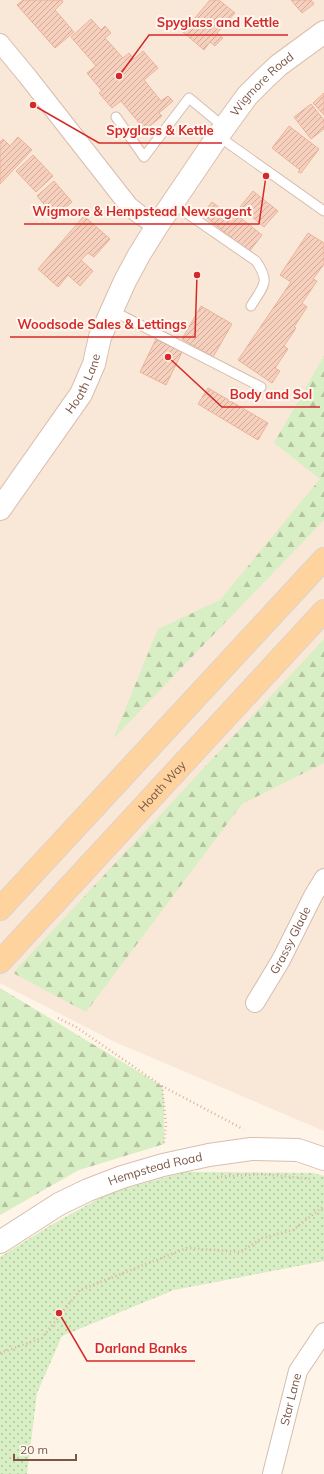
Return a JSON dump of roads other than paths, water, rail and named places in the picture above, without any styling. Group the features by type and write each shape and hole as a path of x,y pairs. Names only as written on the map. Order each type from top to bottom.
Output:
{"main road":[{"path":"0,909 324,559"},
{"name":"Hoath Way","path":"0,962 324,611"}],"street":[{"name":"Wigmore Road","path":"157,226 221,131 247,96 279,65 324,32"},
{"path":"0,44 28,77 129,206 157,226"},
{"name":"Hoath Lane","path":"0,509 81,394 94,364 100,337 112,310 139,255 157,226"},
{"name":"Grassy Glade","path":"255,1002 281,960 313,896 324,878"},
{"name":"Hempstead Road","path":"0,1242 59,1204 88,1190 122,1177 163,1166 209,1155 251,1149 298,1150 324,1159"},
{"name":"Star Lane","path":"272,1474 298,1371 324,1332"}],"lane":[{"path":"116,117 144,157 189,98 221,131 324,211"},
{"path":"172,203 256,261 264,273 264,284 251,306"},
{"path":"112,310 261,387"}],"place":[{"name":"Spyglass and Kettle","path":"119,76"},
{"name":"Spyglass & Kettle","path":"33,105"},
{"name":"Wigmore & Hempstead Newsagent","path":"266,176"},
{"name":"Woodsode Sales & Lettings","path":"197,275"},
{"name":"Body and Sol","path":"168,357"},
{"name":"Darland Banks","path":"59,1313"}]}
